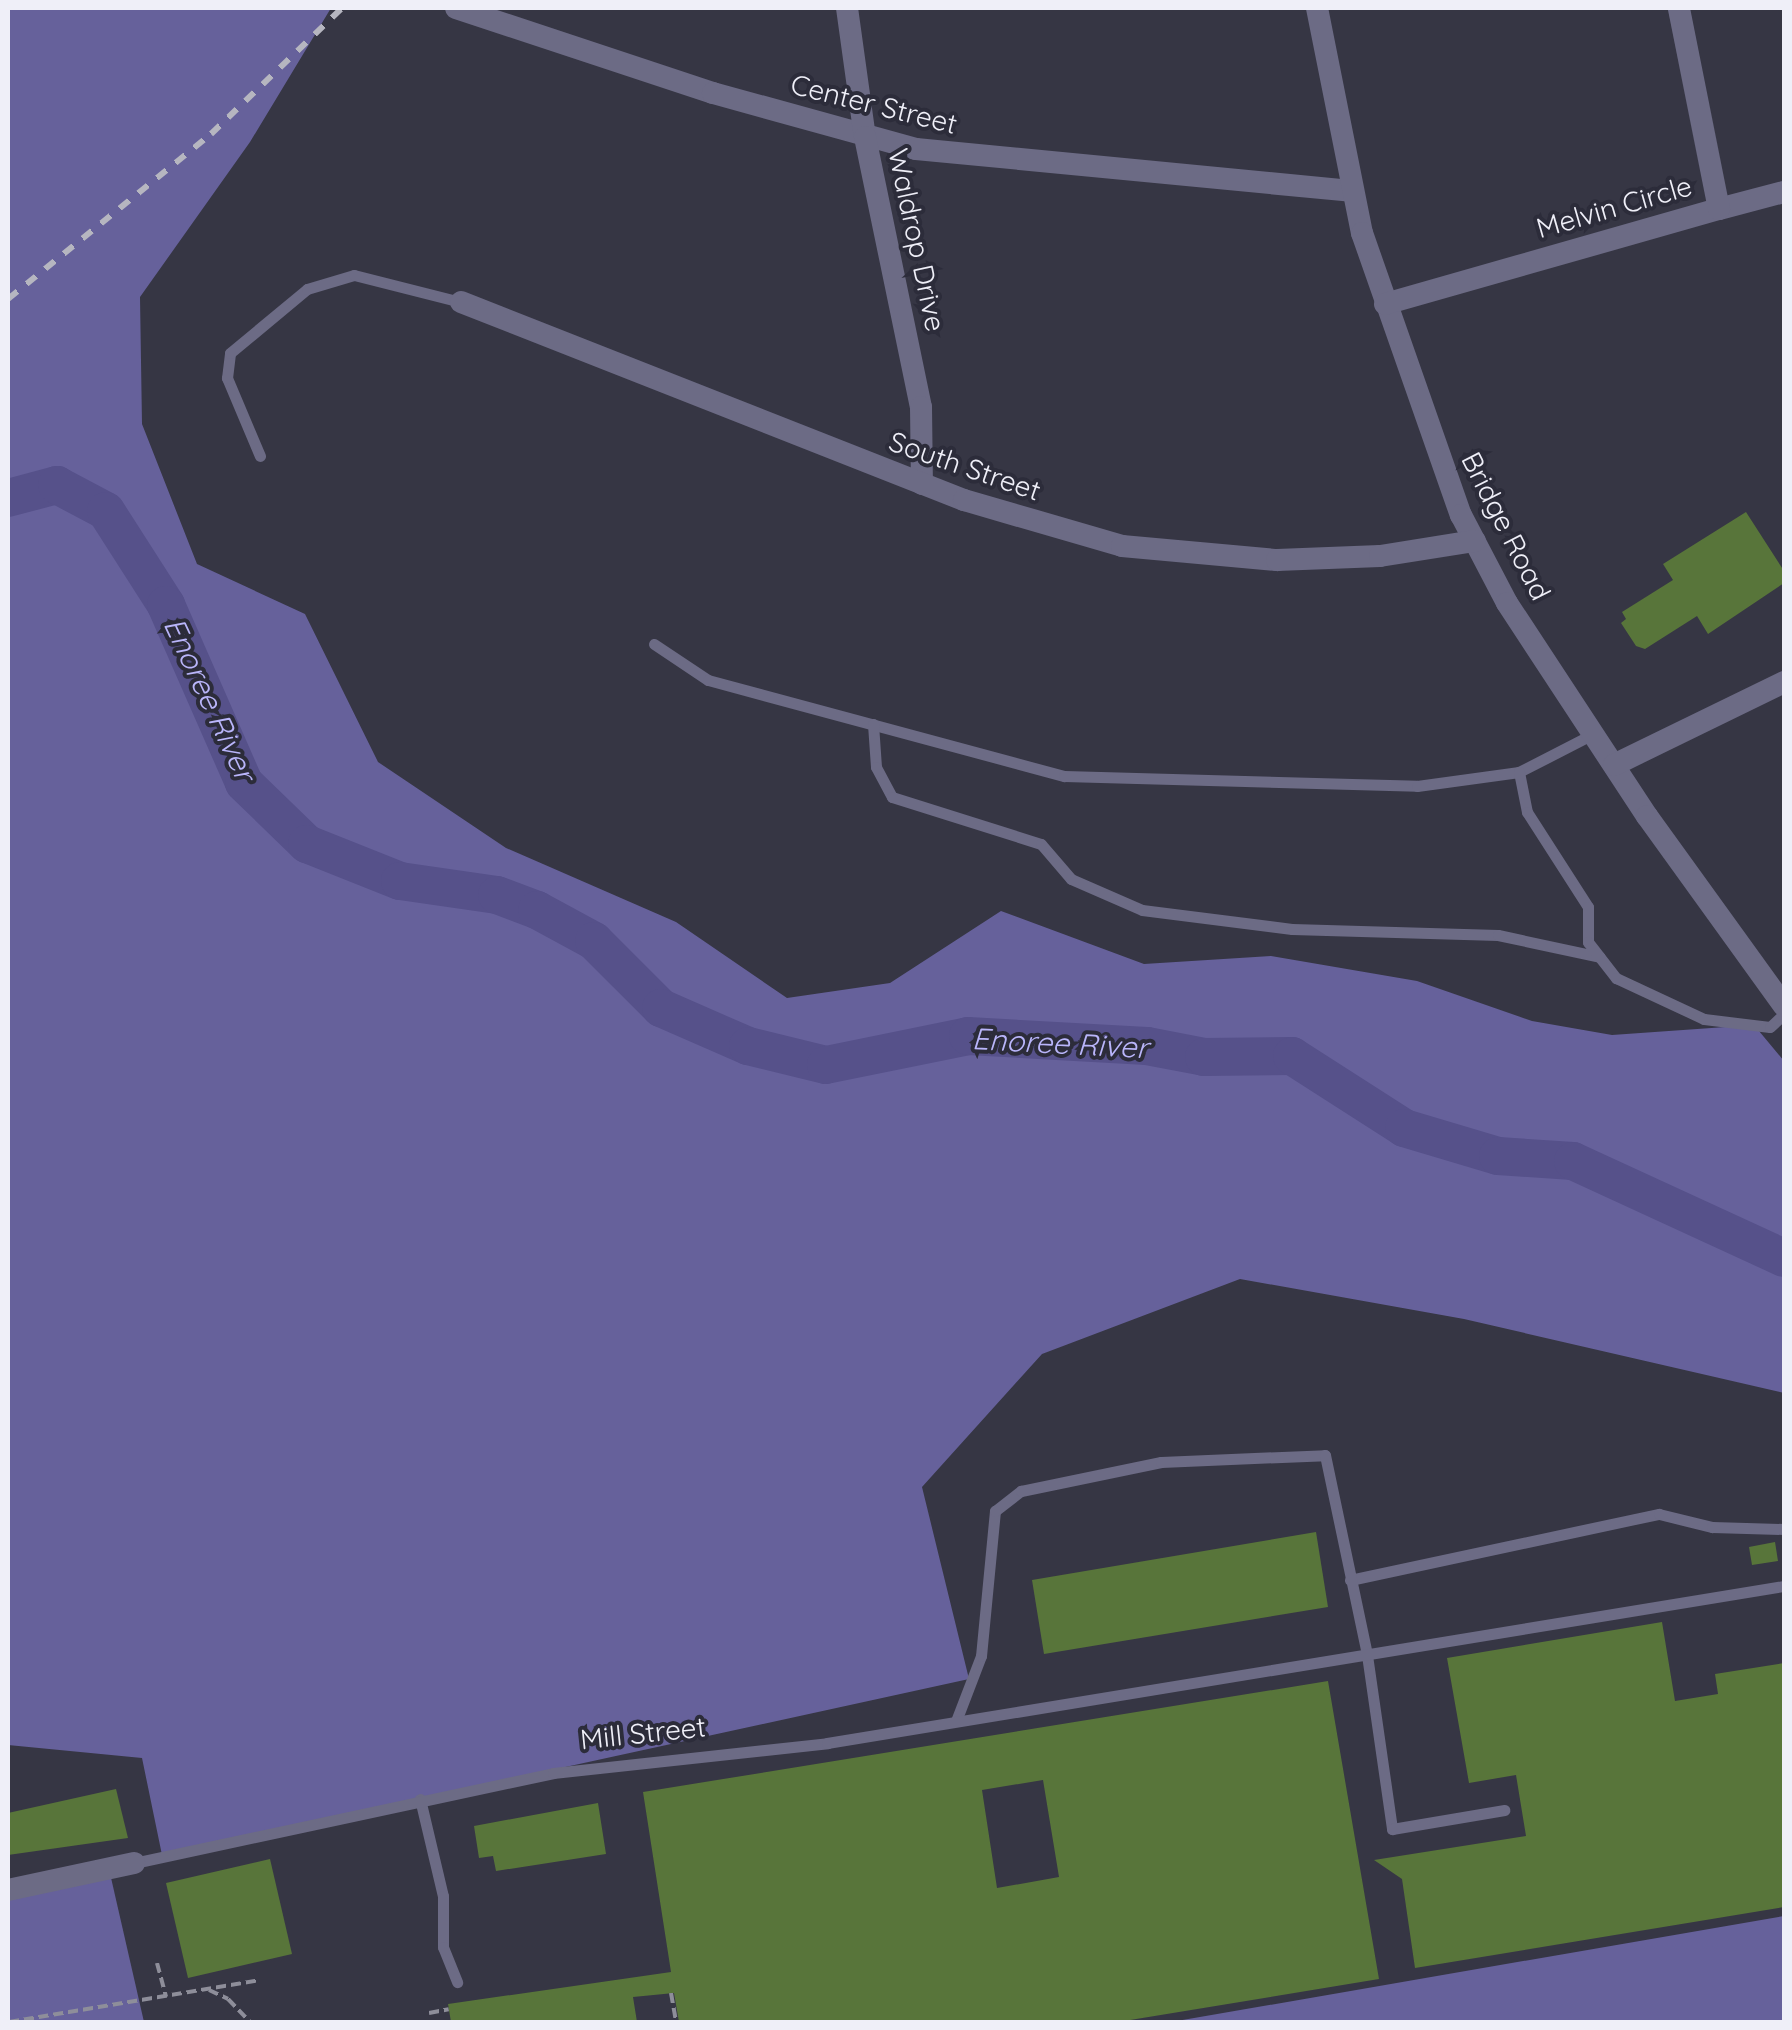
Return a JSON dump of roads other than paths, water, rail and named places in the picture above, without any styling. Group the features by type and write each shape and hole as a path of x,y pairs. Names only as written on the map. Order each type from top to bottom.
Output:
{"street":[{"name":"Center Street","path":"456,8 865,136 954,156 1351,191"},
{"name":"Waldrop Drive","path":"847,8 865,136 921,407 922,484"},
{"name":"Bridge Road","path":"1317,8 1351,191 1433,444 1475,542 1507,602 1614,765 1784,1010"},
{"name":"Melvin Circle","path":"1385,304 1719,209 1679,8"},
{"path":"1719,209 1784,192"},
{"name":"South Street","path":"461,302 922,484 1074,534 1201,558 1327,560 1475,542"},
{"path":"1614,765 1784,682"},
{"name":"Mill Street","path":"8,1890 134,1863"}],"lane":[{"path":"260,456 227,378 230,353 307,289 354,274 461,302"},
{"path":"654,644 708,680 1064,776 1417,786 1519,772 1595,733"},
{"path":"873,724 876,767 892,797 1041,844 1071,879 1142,910 1292,928 1498,934 1600,958"},
{"path":"1519,772 1527,812 1588,907 1588,942 1616,978 1704,1020 1770,1027 1784,1010"},
{"path":"956,1721 981,1656 995,1510 1020,1491 1160,1462 1325,1455 1367,1655 1392,1829 1504,1810"},
{"path":"1350,1580 1659,1514 1712,1527 1784,1529"},
{"name":"Mill Street","path":"134,1863 420,1799 606,1765 808,1745 1784,1586"},
{"path":"420,1799 443,1896 443,1946 457,1982"}],"waterway":[{"name":"Enoree River","path":"8,498 57,485 106,511 166,605 244,783 307,844 400,881 497,895 537,910 594,941 661,1008 748,1046 826,1065 968,1036 1147,1046 1204,1057 1292,1056 1404,1128 1498,1156 1573,1161 1784,1258"}],"railway":[{"path":"8,299 211,134 342,8"}]}
